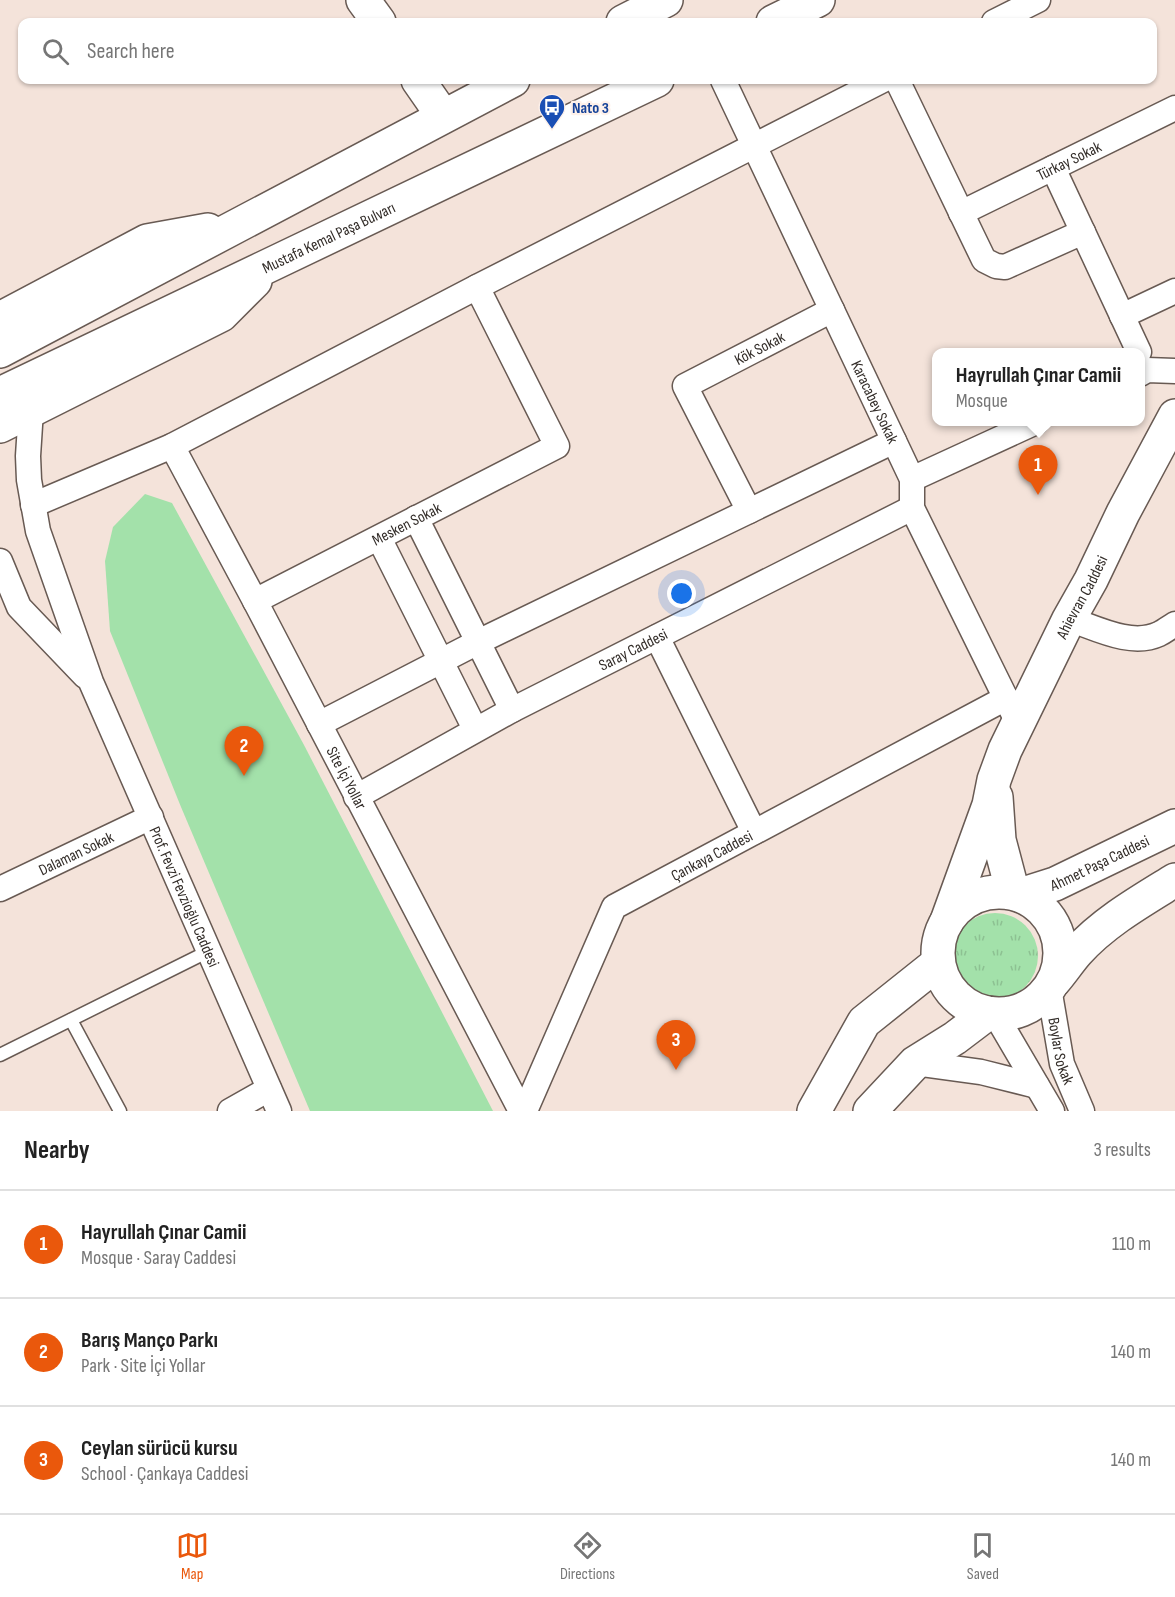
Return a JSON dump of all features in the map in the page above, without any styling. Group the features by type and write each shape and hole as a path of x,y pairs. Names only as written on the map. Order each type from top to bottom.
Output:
{"main road":[{"path":"363,0 376,18"},
{"path":"631,18 666,0"},
{"path":"781,18 818,0"},
{"path":"421,84 443,116"},
{"path":"0,351 505,84"},
{"name":"Mustafa Kemal Paşa Bulvarı","path":"0,394 649,84"},
{"path":"0,319 147,241 240,224"},
{"path":"0,426 221,315 270,265"},
{"name":"Ahievran Caddesi","path":"947,921 989,805 994,780 1005,750 1012,710 1091,580 1122,513 1175,416"},
{"path":"994,780 999,840 1016,894"},
{"name":"Ahmet Paşa Caddesi","path":"1016,894 1055,884 1175,826"},
{"path":"1050,987 1060,962 1060,948 1057,934 1043,910 1033,902 1016,894 994,891 972,898 956,909 947,921 939,940 939,963 945,981 957,998 968,1006 992,1014 1009,1014 1035,1003 1050,987 1076,953 1094,935 1127,910 1175,880"},
{"path":"814,1111 864,1022 939,963"},
{"path":"870,1111 915,1063 992,1014"}],"street":[{"path":"1002,18 1038,0"},
{"name":"Karacabey Sokak","path":"725,84 912,479 912,508 1012,710"},
{"path":"33,505 172,446 754,144 875,84"},
{"path":"899,84 984,260 996,266 1005,267 1083,232"},
{"name":"Türkay Sokak","path":"961,213 1175,108"},
{"path":"1053,168 1136,348"},
{"name":"Mesken Sokak","path":"255,601 557,446 477,287"},
{"path":"1122,316 1175,291"},
{"name":"Kök Sokak","path":"749,511 685,386 832,310"},
{"path":"1145,364 1175,371"},
{"name":"Prof. Fevzi Fevzioğlu Caddesi","path":"31,410 28,456 38,531 91,682 274,1100"},
{"path":"912,479 1027,426"},
{"path":"319,724 478,642 894,441"},
{"name":"Site İçi Yollar","path":"172,446 523,1111"},
{"name":"Saray Caddesi","path":"356,797 475,729 912,508"},
{"path":"416,518 512,710"},
{"path":"379,538 475,729"},
{"path":"0,561 19,607 91,682"},
{"path":"1068,619 1123,638 1142,638 1158,634 1175,624"},
{"path":"657,637 754,832"},
{"name":"Çankaya Caddesi","path":"523,1111 614,907 754,832 1012,710"},
{"name":"Dalaman Sokak","path":"0,889 151,817"},
{"name":"Boylar Sokak","path":"1050,987 1062,1064 1082,1111"},
{"name":"Boylar Sokak","path":"992,1014 1052,1111"},
{"path":"915,1063 981,1072 1037,1086"},
{"path":"230,1111 274,1100"}],"lane":[{"path":"0,1055 209,951"},
{"path":"71,1020 120,1111"}],"green space":[{"path":"145,494 172,503 304,745 493,1111 310,1111 181,807 110,631 105,561 113,527"},
{"path":"995,913 1019,920 1031,932 1038,956 1031,980 1019,992 995,999 971,992 959,980 952,956 959,932 971,920"}],"place":[{"name":"Nato 3","path":"552,130"},
{"name":"Hayrullah Çınar Camii","path":"1038,495"},
{"name":"Barış Manço Parkı","path":"244,776"},
{"name":"Ceylan sürücü kursu","path":"676,1070"}]}
